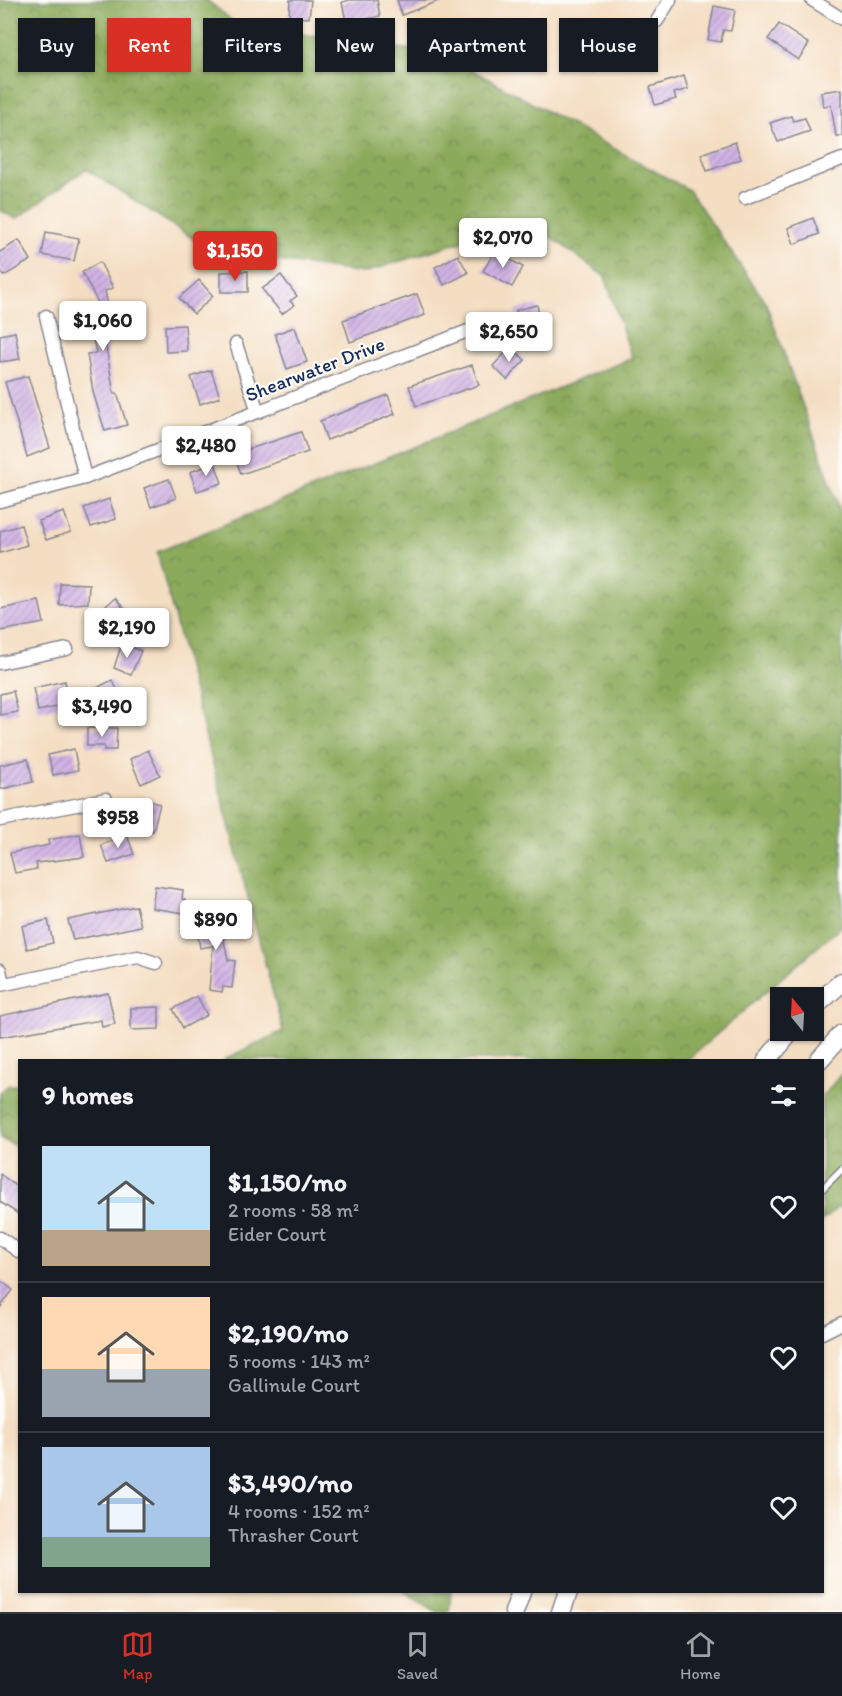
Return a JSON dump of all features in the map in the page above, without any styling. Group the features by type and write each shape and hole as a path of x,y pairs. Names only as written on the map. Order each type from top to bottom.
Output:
{"main road":[{"path":"824,998 842,982"},
{"path":"820,1059 842,1034"},
{"path":"768,1059 783,1041"},
{"path":"514,1612 521,1593"},
{"path":"561,1612 568,1593"}],"street":[{"path":"658,19 670,0"},
{"path":"812,0 842,19"},
{"path":"745,198 842,159"},
{"path":"46,316 85,477"},
{"name":"Shearwater Drive","path":"0,501 85,477 473,329"},
{"path":"236,344 258,412"},
{"path":"0,663 67,650"},
{"path":"0,820 106,799"},
{"path":"0,970 2,985 138,957 156,963"},
{"path":"0,1238 18,1251"},
{"path":"824,1332 842,1323"}],"lane":[{"path":"824,1187 842,1169"}],"green space":[{"path":"0,0 207,0 229,18 203,18 203,72 303,72 303,34 315,36 315,72 395,72 395,48 407,49 407,72 476,72 689,190 766,303 842,515 842,926 688,1059 225,1059 283,1031 157,552 632,358 605,277 535,225 450,245 364,273 214,252 86,169 16,219 0,210"},
{"path":"842,1073 842,1204 824,1219 824,1095"},
{"path":"9,1085 18,1085 18,1147 0,1138 0,1092"},
{"path":"407,1593 451,1593 449,1612 437,1612"}],"building":[{"path":"290,0 311,0 309,18 289,17"},
{"path":"377,0 380,16 345,18 342,2"},
{"path":"397,0 438,0 439,1 402,15"},
{"path":"714,6 735,10 731,31 723,30 721,42 708,40"},
{"path":"779,24 809,44 798,60 768,39"},
{"path":"684,76 688,89 674,93 676,99 655,105 650,87"},
{"path":"842,89 842,136 836,136 831,105 823,106 821,92"},
{"path":"791,116 793,121 805,118 810,131 778,142 770,123"},
{"path":"735,142 741,159 707,171 701,154"},
{"path":"813,218 819,234 794,244 788,228"},
{"path":"46,232 79,238 74,261 42,255"},
{"path":"19,240 31,260 4,276 0,269 0,252"},
{"path":"495,251 523,267 512,287 483,271"},
{"path":"458,255 468,273 444,285 435,267"},
{"path":"100,262 113,288 105,291 113,333 104,335 114,394 117,393 127,425 105,431 93,392 87,354 96,353 88,311 101,309 82,272"},
{"path":"248,271 248,292 221,292 221,272"},
{"path":"281,275 297,296 290,301 294,305 282,314 262,289"},
{"path":"199,280 213,296 194,314 179,298"},
{"path":"417,294 425,315 350,342 343,320"},
{"path":"537,305 543,332 522,337 516,310"},
{"path":"185,325 187,351 166,352 165,326"},
{"path":"295,327 307,362 287,369 275,334"},
{"path":"15,332 20,359 0,362 0,335"},
{"path":"511,347 525,360 507,380 493,366"},
{"path":"472,365 479,385 416,406 409,386"},
{"path":"211,370 220,397 200,404 191,377"},
{"path":"28,376 50,448 27,457 5,382"},
{"path":"388,395 395,414 327,440 320,421"},
{"path":"301,432 308,452 241,474 234,454"},
{"path":"215,463 222,483 197,491 190,472"},
{"path":"169,479 176,498 151,507 144,488"},
{"path":"109,499 116,519 91,527 84,508"},
{"path":"64,512 71,532 46,540 39,521"},
{"path":"21,525 27,545 0,553 0,531"},
{"path":"60,583 89,584 88,603 59,605"},
{"path":"115,598 133,619 117,632 99,612"},
{"path":"39,601 44,623 0,631 0,609"},
{"path":"122,643 141,651 131,675 114,668"},
{"path":"112,680 121,697 96,710 87,693"},
{"path":"65,681 70,704 38,711 33,688"},
{"path":"13,691 18,712 0,715 0,694"},
{"path":"87,728 117,728 116,750 104,750 104,746 87,746"},
{"path":"74,749 78,770 53,775 48,755"},
{"path":"148,750 160,775 141,784 130,759"},
{"path":"28,759 33,782 1,789 0,765"},
{"path":"140,798 160,804 153,831 133,826"},
{"path":"80,834 84,857 36,863 37,869 15,873 10,853 49,845 48,840"},
{"path":"127,835 134,854 108,863 101,845"},
{"path":"155,886 183,890 184,913 152,908"},
{"path":"136,906 141,926 73,940 68,920"},
{"path":"218,912 228,960 235,961 232,988 223,987 222,992 209,990 213,946 200,948 195,917"},
{"path":"48,920 53,943 27,949 22,926"},
{"path":"108,993 115,1024 102,1027 101,1020 0,1037 0,1016"},
{"path":"197,996 207,1015 183,1028 173,1009"},
{"path":"159,1007 159,1029 131,1030 131,1008"},
{"path":"0,1174 18,1188 18,1214 0,1202"},
{"path":"0,1280 13,1290 0,1308"}]}
